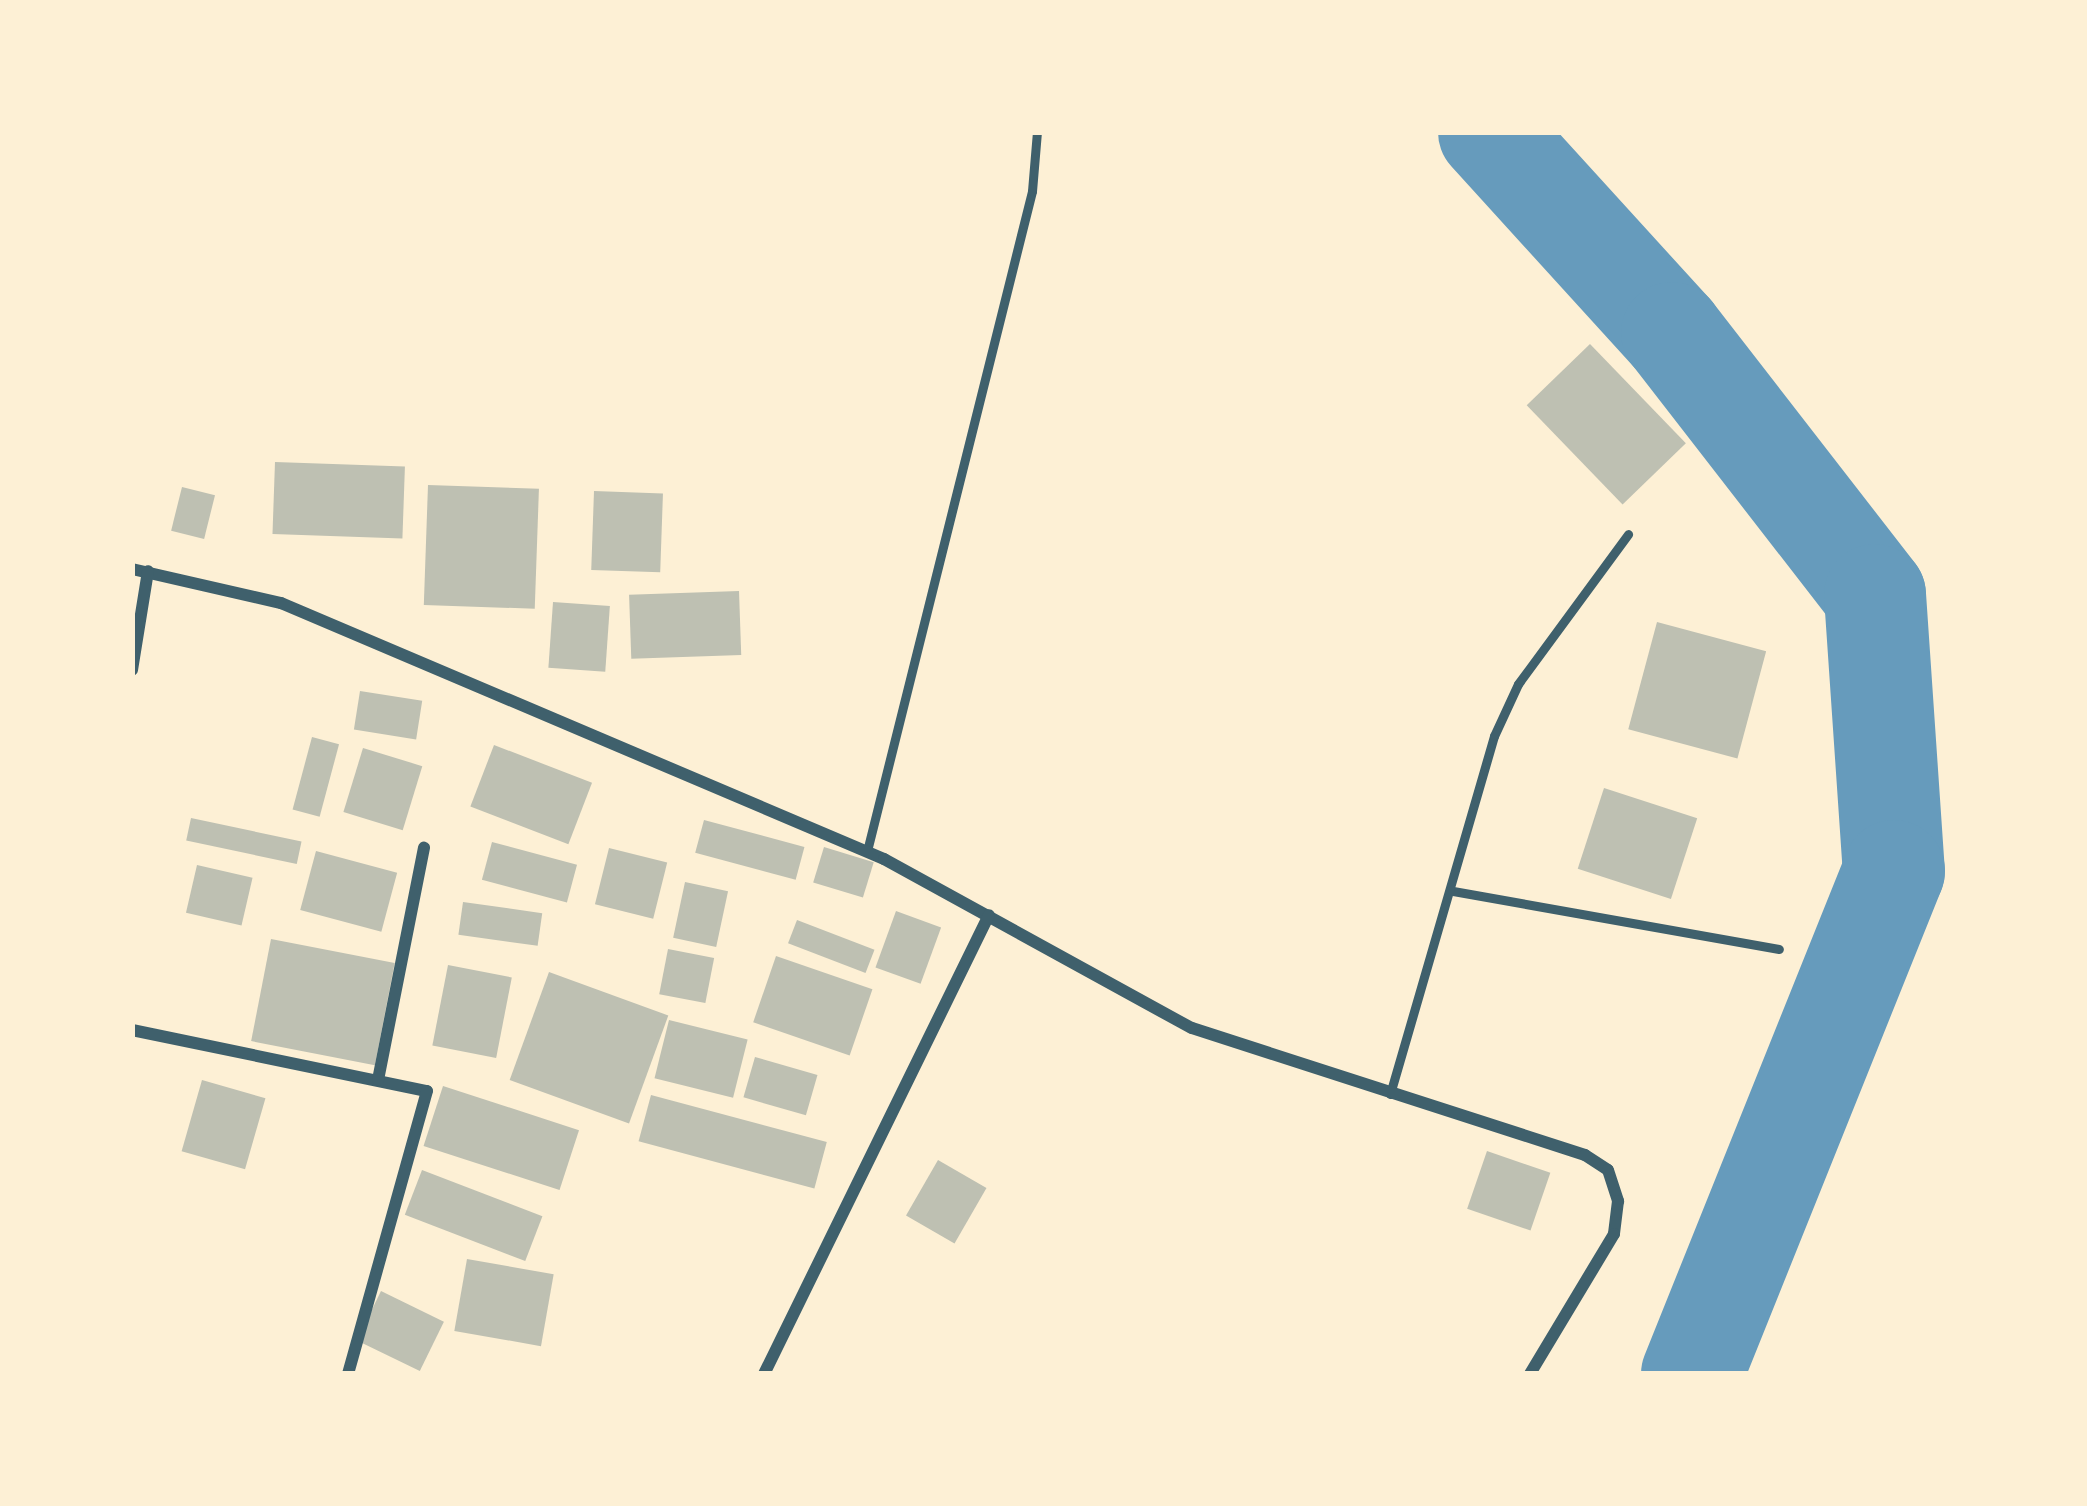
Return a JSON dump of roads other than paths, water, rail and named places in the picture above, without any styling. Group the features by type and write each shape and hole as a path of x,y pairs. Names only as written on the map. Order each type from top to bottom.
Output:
{"street":[{"path":"132,569 281,603 867,851 1192,1028 1585,1154 1608,1171 1618,1202 1614,1234 1530,1374"},
{"path":"132,670 148,571"},
{"path":"378,1080 424,848"},
{"path":"764,1374 989,915"},
{"path":"132,1030 427,1091 348,1374"}],"lane":[{"path":"867,851 1032,191 1037,132"},
{"path":"1390,1094 1454,891 1494,736 1518,684 1628,534"},
{"path":"1454,891 1779,949"}],"waterway":[{"path":"1489,132 1672,333 1875,595 1894,871 1692,1374"}]}
